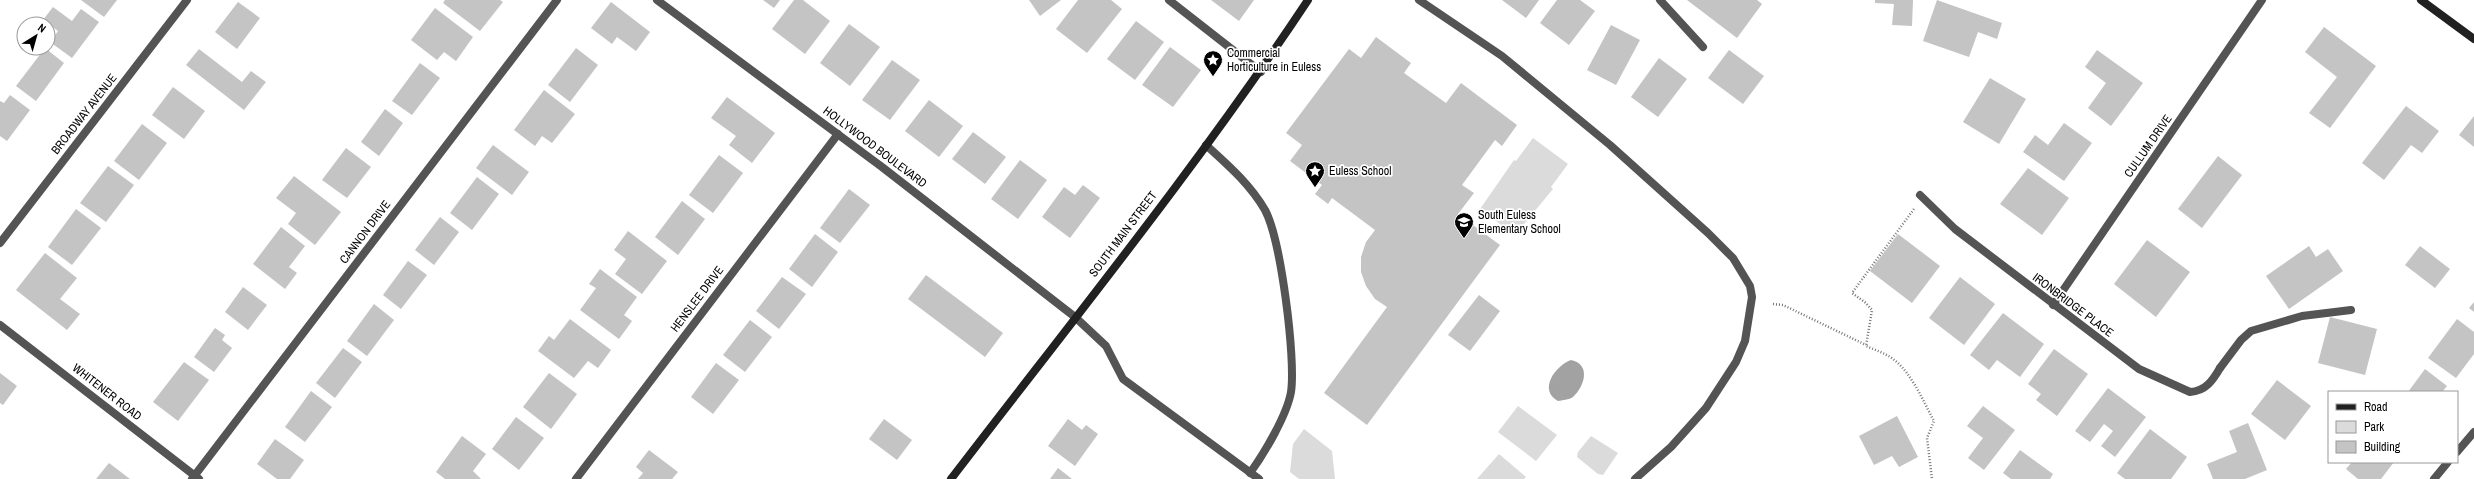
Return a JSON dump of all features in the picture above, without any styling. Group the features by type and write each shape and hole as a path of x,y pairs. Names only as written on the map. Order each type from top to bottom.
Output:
{"street":[{"name":"BROADWAY AVENUE","path":"0,243 187,0"},
{"name":"CANNON DRIVE","path":"195,478 557,0"},
{"name":"HOLLYWOOD BOULEVARD","path":"657,0 838,134 1075,317 1106,346 1123,379 1259,479"},
{"path":"1169,0 1261,72"},
{"name":"SOUTH MAIN STREET","path":"951,479 1261,72 1308,0"},
{"path":"1419,0 1502,56 1610,145 1708,233 1733,258 1750,286 1752,297 1745,341 1736,362 1706,408 1671,447 1635,479"},
{"path":"1660,0 1703,47"},
{"name":"CULLUM DRIVE","path":"2053,305 2262,0"},
{"path":"2420,0 2474,39"},
{"name":"HENSLEE DRIVE","path":"576,479 838,134"},
{"path":"1206,145 1242,178 1265,211 1276,242 1283,291 1293,368 1290,394 1267,450 1250,472"},
{"name":"IRONBRIDGE PLACE","path":"1920,195 1955,229 2139,370 2190,392 2199,391 2213,380 2241,340 2251,331 2302,316 2351,310"},
{"name":"WHITENER ROAD","path":"0,324 195,478"},
{"path":"2458,451 2474,432"},
{"path":"2434,479 2447,463"}],"path":[{"path":"1866,345 1872,310 1866,303 1852,293 1914,209"},
{"path":"1773,304 1783,305 1894,359 1900,365 1908,375 1934,421 1927,438 1932,479"}],"green space":[{"path":"1533,138 1568,164 1551,187 1553,189 1515,235 1480,209 1514,160 1516,161"},
{"path":"1518,406 1557,435 1536,461 1498,432"},
{"path":"1304,429 1332,451 1335,479 1299,479 1290,472 1293,444"},
{"path":"1591,436 1618,453 1603,475 1598,474 1577,457 1578,452"},
{"path":"1499,454 1526,477 1524,479 1477,479"}],"shaded area":[{"path":"1571,360 1577,362 1584,371 1583,382 1573,397 1558,401 1549,391 1549,385 1559,367"}],"building":[{"path":"81,0 117,0 104,17"},
{"path":"445,0 500,0 503,2 480,31 443,3"},
{"path":"763,0 780,0 774,8"},
{"path":"794,0 803,0 830,21 805,54 772,29"},
{"path":"1029,0 1061,0 1040,16"},
{"path":"1078,0 1111,0 1122,9 1087,53 1056,29"},
{"path":"1211,0 1254,0 1239,21"},
{"path":"1502,0 1539,0 1526,18"},
{"path":"1557,0 1580,0 1595,11 1569,45 1540,23"},
{"path":"1687,0 1757,0 1762,4 1737,38"},
{"path":"1875,0 1913,0 1912,26 1892,25 1894,4 1875,3"},
{"path":"1937,0 2002,23 1997,39 1978,32 1969,57 1923,41"},
{"path":"238,2 260,18 237,49 215,32"},
{"path":"611,2 650,32 636,51 617,37 612,44 591,28"},
{"path":"53,7 72,21 81,9 99,22 72,58 56,46 56,34 58,31 56,30 56,16 46,16"},
{"path":"435,8 473,37 456,61 444,52 437,60 411,40"},
{"path":"1136,21 1164,42 1135,80 1107,59"},
{"path":"849,24 880,47 850,86 820,63"},
{"path":"1611,25 1640,40 1616,85 1587,70"},
{"path":"2324,27 2376,66 2330,128 2309,113 2337,77 2305,52"},
{"path":"1376,37 1411,63 1404,73 1446,103 1461,83 1517,125 1502,146 1495,140 1462,185 1474,193 1458,214 1500,245 1367,425 1324,393 1387,307 1375,299 1366,286 1361,272 1361,257 1366,242 1375,230 1332,198 1328,204 1315,194 1322,185 1290,161 1302,145 1286,133 1349,49 1361,58"},
{"path":"1170,47 1201,70 1173,107 1142,85"},
{"path":"576,48 598,65 570,102 548,85"},
{"path":"199,49 242,82 251,71 266,82 244,110 186,65"},
{"path":"1729,50 1764,76 1743,104 1708,78"},
{"path":"2097,50 2143,83 2111,126 2088,108 2106,83 2085,67"},
{"path":"39,56 55,56 64,63 36,101 16,86"},
{"path":"1659,58 1687,79 1658,117 1631,97"},
{"path":"892,60 920,80 890,120 862,100"},
{"path":"420,63 440,78 412,115 392,101"},
{"path":"1990,78 2026,99 1999,144 1963,122"},
{"path":"173,87 205,111 184,139 152,115"},
{"path":"544,90 575,114 552,143 542,136 535,146 514,130"},
{"path":"10,95 30,110 7,141 0,136 0,101 4,103"},
{"path":"727,97 775,133 752,163 729,145 736,136 711,118"},
{"path":"929,100 963,126 939,157 905,131"},
{"path":"2406,106 2439,131 2422,153 2411,145 2384,180 2362,163"},
{"path":"385,109 403,123 379,156 361,142"},
{"path":"2474,116 2474,147 2459,135"},
{"path":"2064,123 2092,143 2064,181 2023,152 2035,135 2048,145"},
{"path":"142,124 167,143 139,180 114,161"},
{"path":"973,132 1006,157 985,184 952,159"},
{"path":"493,145 529,172 512,195 476,168"},
{"path":"346,148 371,167 347,198 322,180"},
{"path":"719,155 743,173 713,213 689,195"},
{"path":"2218,156 2242,175 2202,228 2178,209"},
{"path":"1020,160 1047,180 1018,219 991,199"},
{"path":"108,166 134,185 106,222 80,203"},
{"path":"2028,168 2069,198 2042,235 2000,204"},
{"path":"294,176 341,212 315,245 288,224 296,213 276,198"},
{"path":"477,177 499,194 472,230 450,213"},
{"path":"1083,185 1100,198 1070,238 1042,217 1064,187 1075,195"},
{"path":"849,189 870,205 840,243 820,228"},
{"path":"682,201 705,219 678,255 655,237"},
{"path":"76,209 101,228 72,265 48,247"},
{"path":"440,217 459,232 434,265 415,250"},
{"path":"281,227 305,246 289,267 297,273 285,289 253,264"},
{"path":"628,231 667,261 642,294 615,274 626,259 614,250"},
{"path":"815,234 838,252 812,287 789,269"},
{"path":"1898,234 1940,266 1912,303 1870,271"},
{"path":"2147,240 2190,272 2156,317 2114,284"},
{"path":"2309,246 2316,257 2328,249 2343,271 2289,309 2266,276"},
{"path":"2420,246 2450,269 2435,288 2405,265"},
{"path":"45,253 77,278 60,299 80,314 67,330 16,290"},
{"path":"408,261 427,275 401,309 383,295"},
{"path":"600,269 637,297 624,315 632,321 619,339 580,310 596,288 589,284"},
{"path":"926,275 1003,333 985,357 908,299"},
{"path":"782,277 806,294 779,329 756,311"},
{"path":"1960,277 1995,304 1964,345 1929,318"},
{"path":"243,287 267,305 248,330 225,312"},
{"path":"1479,295 1500,311 1470,351 1448,335"},
{"path":"2474,302 2474,312 2469,308"},
{"path":"374,304 394,320 367,356 347,341"},
{"path":"2003,313 2044,344 2020,377 1997,360 1989,370 1970,355"},
{"path":"2330,317 2377,329 2365,375 2318,363"},
{"path":"570,319 611,350 598,368 588,361 574,378 538,351 549,336 554,340"},
{"path":"2457,319 2474,332 2474,354 2456,378 2428,358"},
{"path":"750,320 772,337 745,372 723,355"},
{"path":"215,328 225,335 222,340 232,348 214,372 194,357"},
{"path":"343,348 362,362 335,398 316,383"},
{"path":"2054,349 2088,374 2057,416 2036,400 2041,394 2028,384"},
{"path":"184,362 209,380 178,421 153,402"},
{"path":"716,363 739,380 713,414 691,397"},
{"path":"2425,369 2447,386 2443,391 2409,391"},
{"path":"0,373 17,386 3,405 0,403"},
{"path":"549,373 577,394 551,429 523,407"},
{"path":"2277,380 2311,406 2285,440 2251,414"},
{"path":"2108,388 2146,417 2115,457 2101,446 2113,431 2104,424 2090,442 2075,431"},
{"path":"311,391 332,407 305,442 285,427"},
{"path":"1983,406 2015,430 1984,470 1968,458 1983,438 1967,426"},
{"path":"1897,416 1918,457 1899,467 1892,456 1874,465 1859,436"},
{"path":"516,417 544,438 519,470 492,449"},
{"path":"884,419 912,440 897,460 869,439"},
{"path":"1068,419 1082,430 1086,425 1098,434 1075,466 1048,446"},
{"path":"2248,423 2267,470 2245,479 2213,479 2207,464 2237,452 2229,431"},
{"path":"2150,429 2187,457 2171,479 2125,479 2117,473"},
{"path":"462,436 486,454 473,471 481,479 445,479 436,472"},
{"path":"275,439 304,460 290,479 277,479 257,464"},
{"path":"649,450 678,472 672,479 638,479 643,473 636,467"},
{"path":"2020,450 2053,474 2050,479 2011,479 2003,473"},
{"path":"109,463 130,479 96,479"},
{"path":"2351,463 2393,463 2381,479 2358,479 2346,469"},
{"path":"1058,468 1072,479 1050,479"}],"place":[{"name":"Commercial Horticulture in Euless","path":"1213,77"},
{"name":"Euless School","path":"1315,188"},
{"name":"South Euless Elementary School","path":"1464,239"}]}
